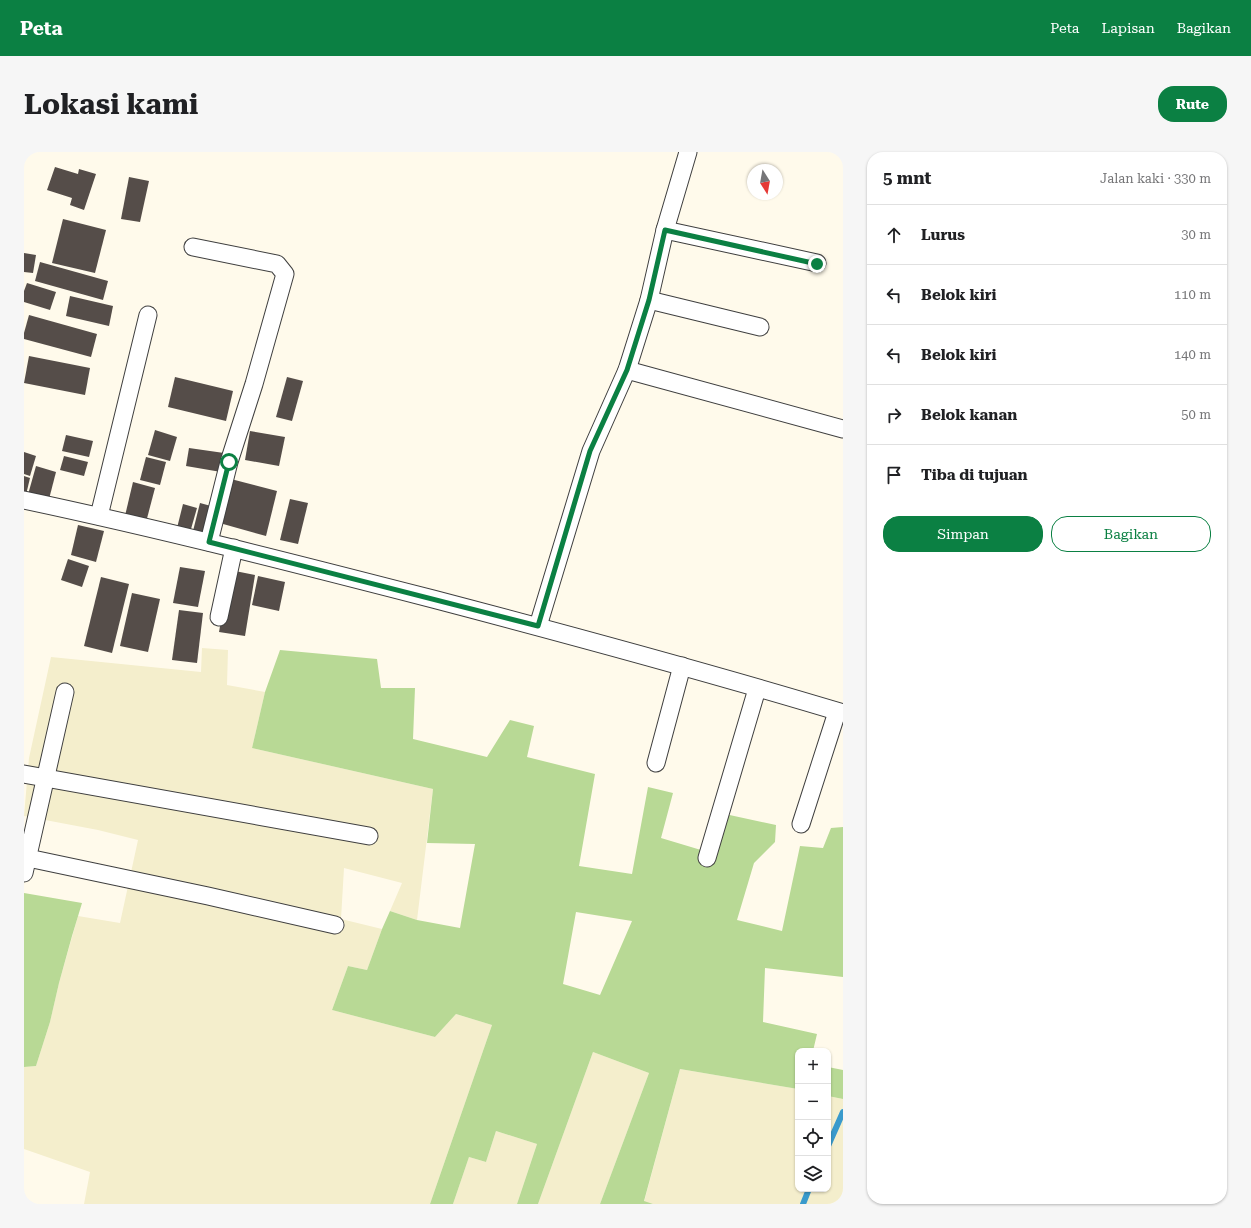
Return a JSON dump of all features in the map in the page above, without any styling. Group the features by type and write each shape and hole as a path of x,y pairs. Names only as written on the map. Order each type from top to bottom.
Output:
{"street":[{"path":"538,626 590,451 627,370 649,300 665,230 688,152"},
{"path":"665,230 817,264"},
{"path":"193,247 277,264 285,274 254,384 229,462 209,542"},
{"path":"649,300 760,327"},
{"path":"99,516 148,315"},
{"path":"627,370 843,429"},
{"path":"24,500 234,548 538,626 840,712 801,824"},
{"path":"219,617 234,548"},
{"path":"656,763 682,666"},
{"path":"707,858 757,689"},
{"path":"65,692 26,865 208,896 335,925"},
{"path":"24,774 369,836"}],"shaded area":[{"path":"202,648 228,650 227,685 265,692 252,748 433,789 417,920 390,911 402,883 344,868 341,919 382,929 367,970 348,966 332,1010 435,1037 456,1014 492,1025 430,1204 84,1204 90,1172 24,1149 24,1067 36,1066 50,1022 59,983 78,916 120,923 138,840 98,830 24,816 29,758 51,657 201,672"},
{"path":"593,1052 649,1073 600,1204 538,1204"},
{"path":"680,1069 795,1088 795,1192 831,1192 831,1097 843,1099 843,1200 837,1204 653,1204 644,1202"},
{"path":"496,1131 537,1144 517,1204 453,1204 469,1157 486,1162"}],"green space":[{"path":"280,650 377,659 381,688 415,688 413,739 487,757 510,720 534,726 527,757 595,774 579,866 632,874 648,787 673,793 661,838 711,853 725,814 776,825 775,842 754,863 737,920 782,931 800,846 823,848 831,828 843,827 843,977 765,968 763,1022 817,1034 814,1048 795,1048 795,1088 680,1069 644,1201 653,1204 600,1204 649,1073 593,1052 538,1204 517,1204 537,1144 496,1131 486,1162 469,1157 453,1204 430,1204 492,1025 456,1014 435,1037 332,1010 348,966 367,970 390,911 417,920 460,928 475,844 427,843 433,789 252,748 265,692","holes":["576,912 632,921 600,995 563,984"]},
{"path":"24,893 82,903 59,983 50,1022 36,1066 24,1067"},
{"path":"831,1068 843,1070 843,1099 831,1097"}],"building":[{"path":"55,167 78,174 79,169 96,174 84,210 70,205 72,198 47,190"},
{"path":"129,177 149,181 140,222 121,219"},
{"path":"63,219 106,230 95,273 52,263"},
{"path":"24,253 36,255 33,273 24,272"},
{"path":"40,262 108,281 103,300 35,281"},
{"path":"27,283 56,292 50,310 24,302 24,291"},
{"path":"70,296 113,306 109,326 66,316"},
{"path":"29,315 97,334 91,357 24,339 24,333"},
{"path":"29,356 90,368 85,395 24,383"},
{"path":"175,377 233,391 226,421 168,407"},
{"path":"287,377 303,381 292,421 276,417"},
{"path":"155,430 177,437 170,461 148,455"},
{"path":"250,431 285,437 279,466 245,460"},
{"path":"66,435 93,441 89,457 62,451"},
{"path":"189,448 224,453 221,472 186,466"},
{"path":"24,452 36,456 30,476 24,474"},
{"path":"64,456 88,462 84,476 60,470"},
{"path":"146,457 166,462 160,485 140,480"},
{"path":"36,466 56,472 48,503 27,498"},
{"path":"24,476 30,478 25,499 24,499"},
{"path":"227,478 277,491 266,536 216,522"},
{"path":"133,482 155,488 145,526 124,520"},
{"path":"290,499 308,503 298,544 280,540"},
{"path":"200,503 211,506 204,534 193,531"},
{"path":"183,504 197,508 189,536 176,532"},
{"path":"78,525 104,531 96,562 71,555"},
{"path":"68,559 89,566 82,587 61,580"},
{"path":"180,567 205,571 198,607 173,603"},
{"path":"230,570 255,575 245,636 219,632"},
{"path":"258,576 285,582 279,611 252,605"},
{"path":"101,577 129,584 112,653 84,646"},
{"path":"132,593 160,599 148,652 120,646"},
{"path":"179,610 203,613 197,663 172,660"}],"waterway":[{"path":"831,1139 843,1112"},
{"path":"803,1204 808,1192"}],"route":[{"path":"229,462 209,542 538,626 590,451 627,370 649,300 665,230 817,264"}]}
